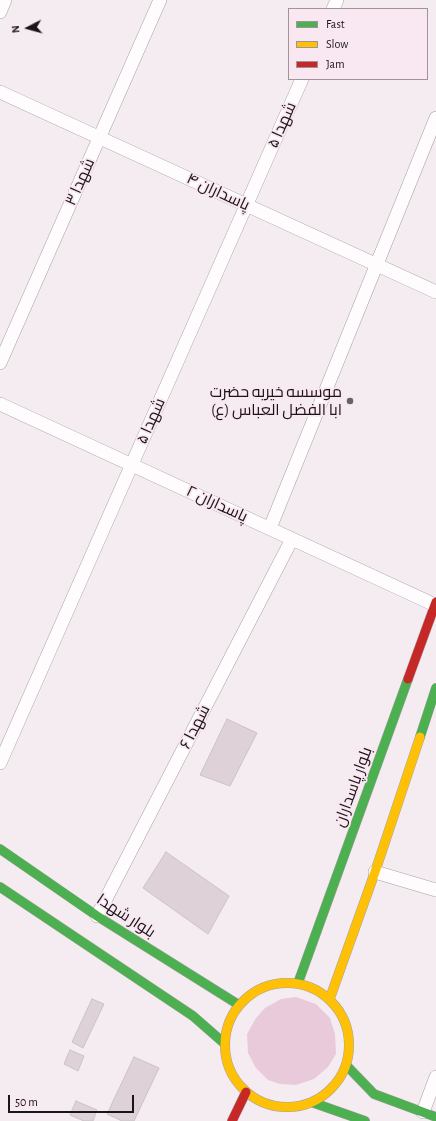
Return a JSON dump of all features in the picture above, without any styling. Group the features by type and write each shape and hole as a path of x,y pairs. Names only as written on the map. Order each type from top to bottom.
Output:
{"main road":[{"name":"بلوار پاسداران","path":"298,983 435,603"},
{"path":"330,998 436,688"},
{"name":"بلوار شهدا","path":"0,850 97,916 239,1005"},
{"path":"0,850 0,859"},
{"path":"10,867 25,866"},
{"path":"2,885 193,1016 225,1044"},
{"path":"298,983 319,990 330,998 344,1016 351,1042 347,1066 318,1101 286,1111 266,1104 246,1092 234,1078 227,1061 225,1044 228,1025 239,1005 264,986 298,983"},
{"path":"347,1066 374,1094 436,1116"},
{"path":"232,1121 246,1092"},
{"path":"314,1103 365,1121"}],"street":[{"path":"0,12 5,0"},
{"name":"شهدا ۳","path":"0,363 160,0"},
{"name":"شهدا ۵","path":"0,763 302,80"},
{"name":"پاسداران ۴","path":"0,92 436,292"},
{"path":"270,528 436,118"},
{"name":"پاسداران ۲","path":"0,404 292,539 435,603"},
{"name":"شهدا ۶","path":"97,916 292,539"},
{"path":"374,872 436,890"},
{"path":"423,1112 436,1076"}],"shaded area":[{"path":"296,997 316,1004 330,1018 335,1034 336,1054 328,1067 314,1079 296,1085 280,1084 268,1080 256,1068 248,1053 247,1034 256,1018 265,1008 281,999"}],"building":[{"path":"227,719 257,733 230,786 200,775"},
{"path":"166,852 229,896 208,934 143,888"},
{"path":"92,999 104,1004 83,1048 72,1042"},
{"path":"70,1050 84,1056 78,1071 64,1064"},
{"path":"134,1057 159,1068 134,1121 122,1121 107,1114"},
{"path":"76,1101 97,1110 93,1121 84,1121 70,1115"}],"traffic: fast":[{"path":"298,983 408,679"},
{"path":"420,737 436,688"},
{"path":"0,849 97,916 239,1005"},
{"path":"0,887 193,1016 225,1044"},
{"path":"347,1066 374,1094 436,1117"},
{"path":"314,1103 365,1121"}],"traffic: slow":[{"path":"330,998 375,872 420,737"},
{"path":"287,983 299,984 311,988 321,993 331,1001 339,1011 344,1021 348,1033 349,1045 348,1057 344,1069 339,1079 331,1089 321,1097 311,1102 299,1106 287,1107 275,1106 263,1102 253,1097 243,1089 235,1079 230,1069 226,1057 225,1045 226,1033 230,1021 235,1011 243,1001 253,993 263,988 275,984 287,983"}],"traffic: jam":[{"path":"408,679 436,602"},
{"path":"232,1121 246,1092"}],"place":[{"name":"موسسه خیریه حضرت ابا الفضل العباس (ع)","path":"350,401"}]}
